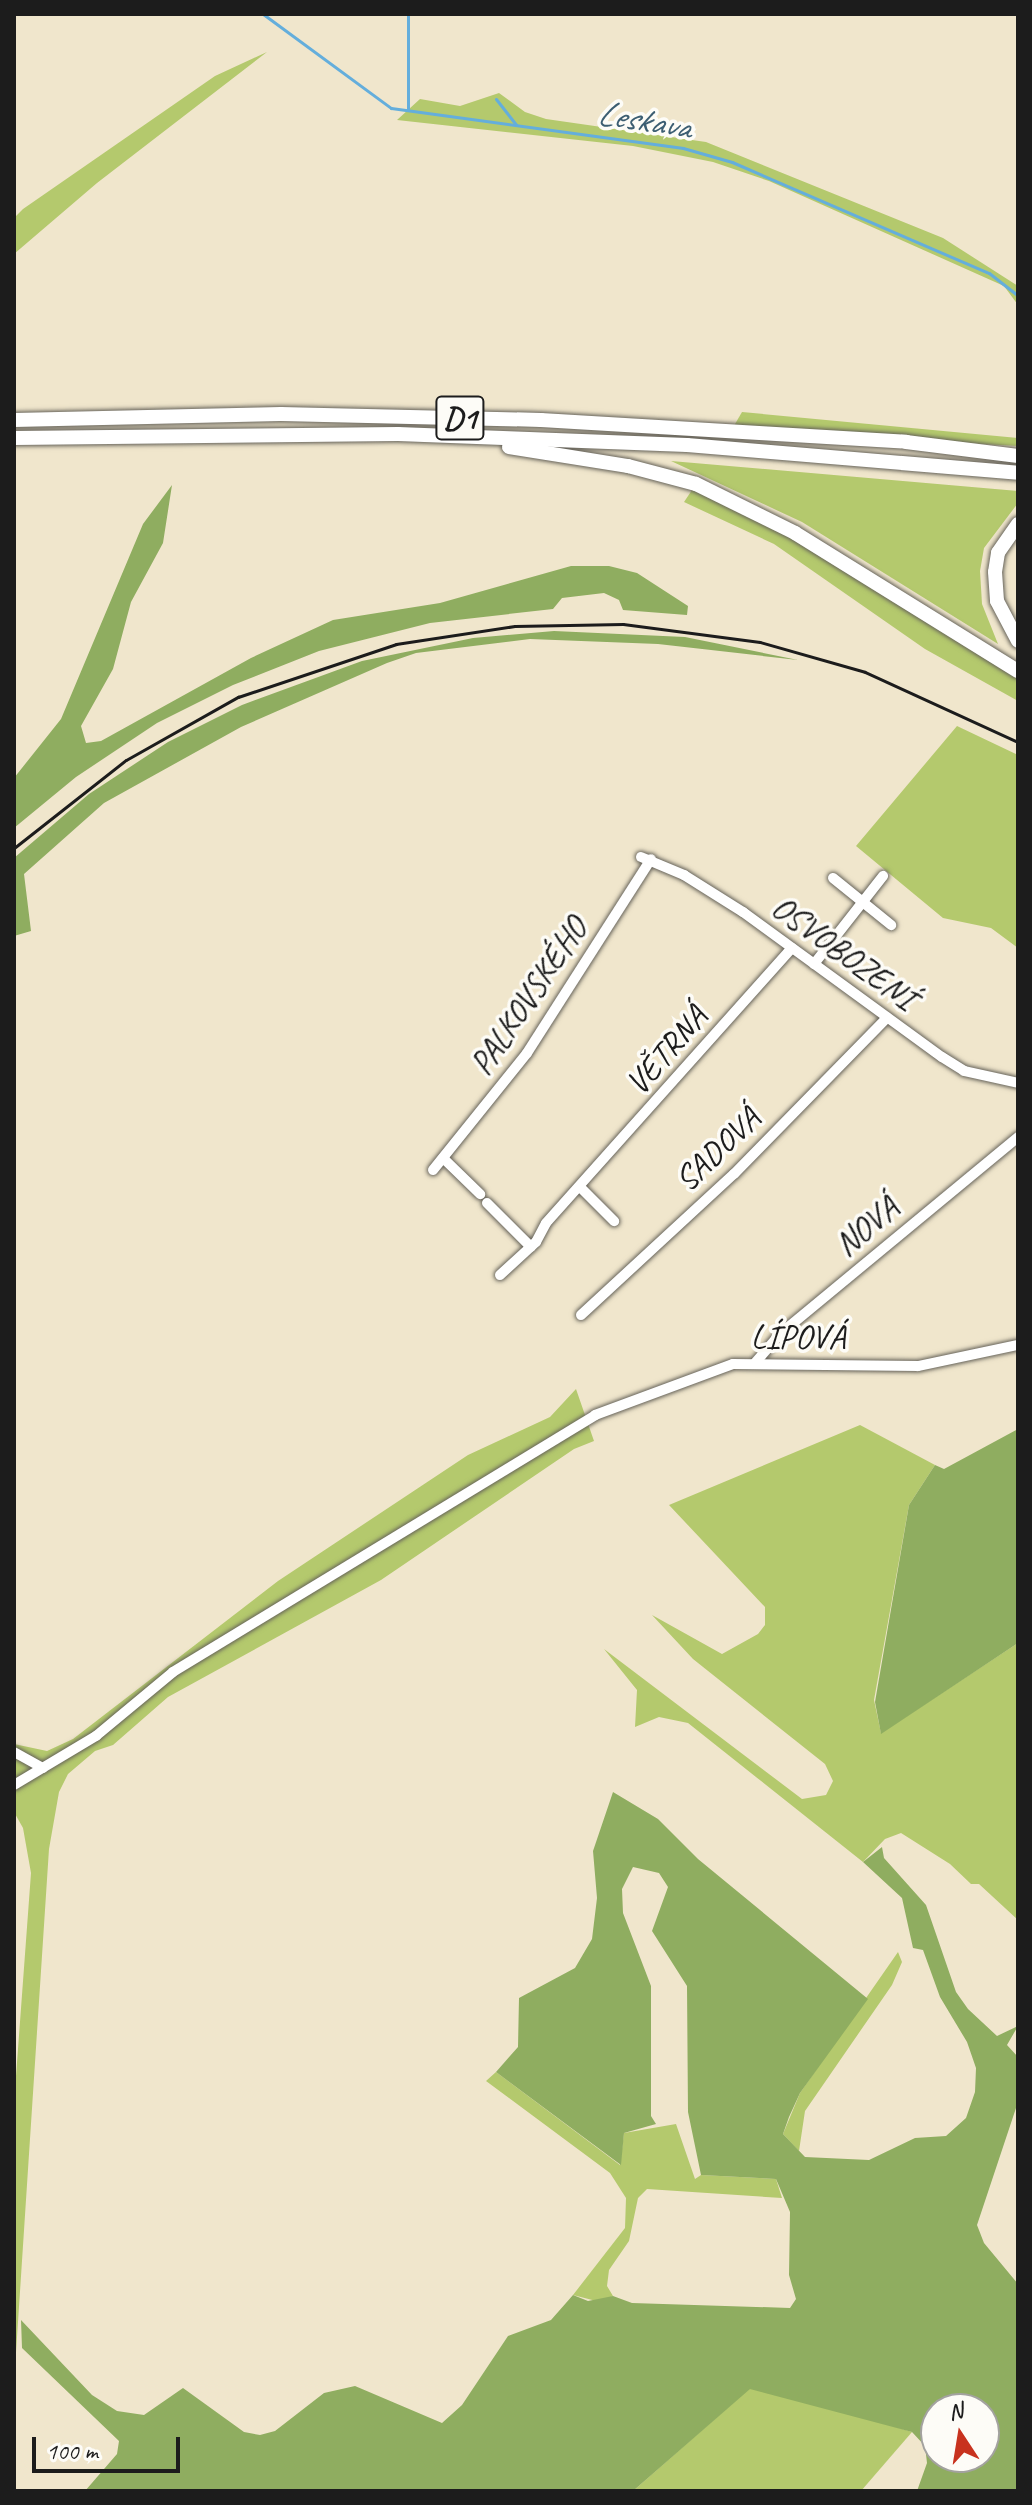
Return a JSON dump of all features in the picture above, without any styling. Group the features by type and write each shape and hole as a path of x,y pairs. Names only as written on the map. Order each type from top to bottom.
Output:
{"highway":[{"name":"D1","path":"14,420 281,414 541,420 906,442 1018,456"},
{"name":"D1","path":"14,438 398,434 687,445 1018,473"},
{"path":"398,434 558,453 696,484 795,533 1018,671"},
{"path":"906,442 1018,446"},
{"path":"1018,524 998,553 995,572 997,601 1018,641"}],"street":[{"name":"OSVOBOZENÍ","path":"646,858 704,887 964,1071 1018,1083"},
{"name":"PALKOVSKÉHO","path":"433,1170 527,1053 646,858"},
{"path":"814,964 883,876"},
{"path":"833,878 891,925"},
{"name":"VĚTRNÁ","path":"500,1275 531,1247 546,1223 581,1188 792,948"},
{"name":"SADOVÁ","path":"581,1315 734,1174 887,1018"},
{"name":"NOVÁ","path":"755,1363 780,1334 1018,1137"},
{"path":"443,1158 531,1247"},
{"path":"581,1188 614,1221"},
{"name":"LÍPOVÁ","path":"14,1785 96,1736 173,1672 586,1418 720,1367 755,1363 918,1366 1018,1345"},
{"path":"14,1752 43,1768"}],"green space":[{"path":"267,52 97,183 14,254 14,218 23,209 215,76"},
{"path":"499,93 525,112 546,119 706,142 943,238 1018,286 1018,305 1004,286 769,181 713,162 633,146 397,120 420,99 460,106"},
{"path":"742,412 1018,438 1018,446 731,431"},
{"path":"671,461 1018,491 1018,503 984,548 980,571 982,604 998,644 802,522"},
{"path":"696,484 739,504 1018,671 1018,701 925,649 774,544 684,502"},
{"path":"172,485 163,543 131,602 113,669 81,726 86,743 101,741 251,658 333,620 440,603 571,566 609,566 637,573 688,606 687,615 623,610 619,600 604,593 562,598 553,609 430,623 319,651 233,685 157,723 76,777 14,828 14,778 61,719 143,524"},
{"path":"554,631 685,637 798,660 658,644 530,639 416,653 387,663 241,727 104,803 24,874 31,931 14,936 14,858 89,794 168,742 242,705 362,661 473,638"},
{"path":"957,726 1018,755 1018,948 991,928 943,918 856,846"},
{"path":"576,1389 594,1441 574,1449 381,1580 168,1697 113,1745 95,1751 68,1774 59,1792 49,1849 14,2383 14,2103 31,1873 23,1828 14,1812 14,1744 47,1751 73,1739 278,1581 468,1455 550,1417"},
{"path":"860,1425 935,1465 909,1505 874,1700 881,1733 1018,1643 1018,1920 979,1884 971,1884 950,1864 901,1833 885,1839 863,1862 688,1723 659,1717 635,1727 637,1690 604,1649 802,1799 826,1795 833,1781 825,1764 693,1659 652,1615 722,1654 758,1634 765,1625 765,1607 669,1505"},
{"path":"1018,1429 1018,1643 881,1734 875,1702 909,1505 935,1465 944,1469"},
{"path":"613,1792 658,1819 698,1859 868,1999 800,2093 789,2117 783,2134 805,2157 869,2160 915,2138 946,2136 966,2118 975,2092 976,2068 967,2042 940,1997 923,1950 913,1948 902,1898 863,1862 882,1847 884,1858 926,1905 956,1992 968,2009 997,2036 1018,2026 1007,2045 1018,2057 1016,2108 977,2225 984,2243 1018,2284 1018,2491 917,2491 923,2473 1000,2473 1000,2393 920,2393 920,2441 912,2432 750,2389 633,2491 85,2491 117,2454 119,2441 22,2348 21,2320 92,2395 117,2411 144,2415 183,2388 244,2432 260,2435 275,2431 324,2393 355,2386 442,2423 462,2405 508,2336 551,2320 573,2295 588,2301 613,2296 632,2303 790,2308 796,2299 789,2275 790,2212 776,2179 701,2175 688,2112 687,1986 652,1931 668,1887 659,1873 633,1867 622,1889 623,1913 651,1986 651,2116 656,2124 624,2133 621,2165 496,2072 518,2047 519,1998 575,1968 592,1939 597,1898 593,1851"},
{"path":"898,1952 902,1962 892,1985 805,2111 799,2151 783,2134 800,2093"},
{"path":"496,2072 620,2165 624,2133 676,2124 695,2179 701,2175 776,2179 782,2198 647,2189 638,2198 629,2241 609,2270 607,2286 613,2296 600,2302 573,2295 625,2228 626,2198 610,2173 486,2081"},
{"path":"750,2388 833,2407 912,2432 861,2491 633,2491"}],"waterway":[{"name":"Leskava","path":"263,14 391,108 683,148 732,162 989,273 1018,296"},
{"path":"408,14 408,110"},
{"path":"496,99 516,125"}],"railway":[{"path":"14,848 126,760 238,697 396,644 515,626 623,624 760,642 865,672 1018,742"}]}
